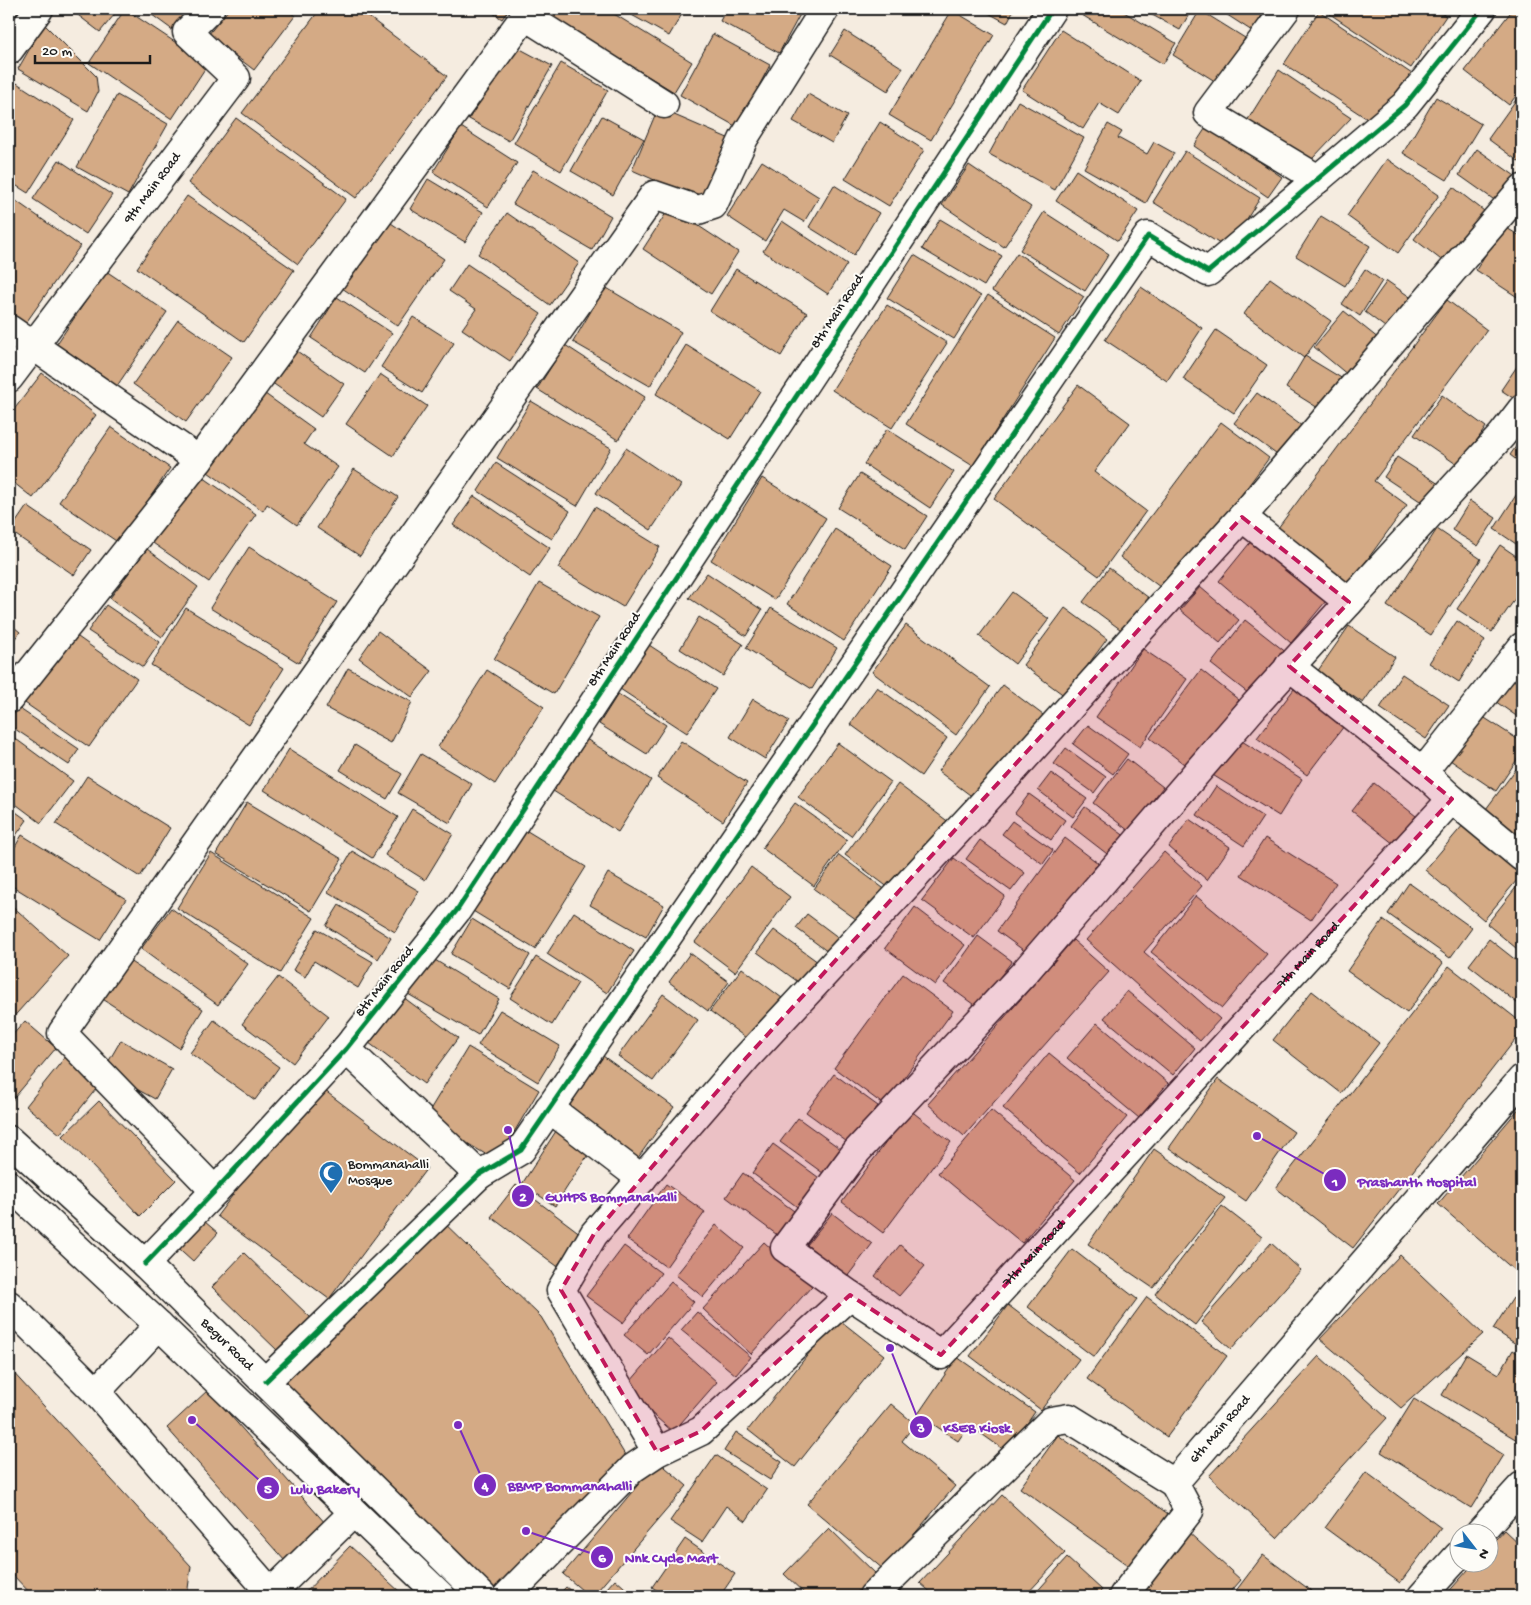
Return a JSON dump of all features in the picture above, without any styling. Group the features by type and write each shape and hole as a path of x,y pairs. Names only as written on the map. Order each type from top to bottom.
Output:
{"street":[{"path":"9,50 39,9"},
{"name":"9th Main Road","path":"9,378 236,78 187,32 210,9"},
{"path":"215,1191 62,1033 654,195 698,210 713,205 744,138 825,9"},
{"name":"8th Main Road","path":"145,1264 346,1049 462,901 1052,9"},
{"path":"1286,9 1208,113 1318,179"},
{"path":"266,1381 479,1175 521,1150 1148,236 1208,272 1405,105 1482,9"},
{"path":"9,699 199,460 528,12 664,104"},
{"path":"658,1452 561,1290 594,1234 746,1058 978,809 1242,517 1522,189"},
{"path":"9,329 199,460"},
{"path":"507,1596 634,1468 658,1452 701,1431 850,1294 785,1248 857,1151 1024,973 1289,666 1502,435 1522,409"},
{"path":"1242,517 1349,602"},
{"path":"1423,772 1522,647"},
{"path":"1289,666 1423,772 1452,799 1522,857"},
{"name":"7th Main Road","path":"850,1294 942,1356 1452,799"},
{"path":"346,1049 479,1175"},
{"name":"6th Main Road","path":"1174,1483 1522,1080"},
{"path":"549,1108 642,1179"},
{"name":"Begur Road","path":"9,1140 145,1264 266,1381 482,1596"},
{"path":"9,1185 159,1325 441,1596"},
{"path":"9,1305 96,1392 269,1595 353,1513"},
{"path":"96,1392 159,1325"},
{"path":"873,1596 1052,1421 1069,1418 1174,1483 1189,1511 1123,1596"},
{"path":"1489,1522 1522,1486"},
{"path":"1422,1596 1448,1567"}],"highlighted area":[{"path":"1242,517 1349,602 1289,666 1452,799 941,1355 850,1295 701,1431 657,1452 561,1290 594,1234 746,1058"}],"building":[{"path":"70,9 119,9 100,32"},
{"path":"125,9 208,64 172,119 89,63"},
{"path":"144,9 190,9 174,31"},
{"path":"229,9 286,9 295,16 254,70 208,35"},
{"path":"320,9 358,9 447,76 356,198 242,113"},
{"path":"487,9 509,9 502,19"},
{"path":"555,9 606,9 692,62 674,92 551,17"},
{"path":"621,9 685,9 669,36"},
{"path":"726,9 803,9 779,53 720,21"},
{"path":"981,9 1014,9 1007,23"},
{"path":"1078,9 1119,9 1176,43 1163,64 1077,12"},
{"path":"1141,9 1192,9 1180,30"},
{"path":"1218,9 1266,9 1252,31"},
{"path":"1333,9 1434,9 1446,16 1411,68 1330,14"},
{"path":"1513,9 1522,9 1522,88 1509,105 1465,71"},
{"path":"952,10 994,35 931,140 889,115"},
{"path":"1200,10 1245,38 1218,83 1173,55"},
{"path":"1319,11 1412,74 1378,126 1284,64"},
{"path":"44,24 96,76 98,92 88,111 18,69"},
{"path":"1061,30 1141,81 1119,115 1099,103 1083,129 1022,90"},
{"path":"845,31 903,68 888,91 830,55"},
{"path":"713,34 770,65 737,127 680,95"},
{"path":"511,44 552,66 509,141 469,119"},
{"path":"561,63 608,90 561,171 514,143"},
{"path":"1279,70 1351,118 1312,159 1247,121"},
{"path":"9,78 74,120 28,193 9,181"},
{"path":"808,94 847,116 832,143 793,121"},
{"path":"117,95 168,124 128,195 77,167"},
{"path":"1436,97 1481,124 1447,180 1403,153"},
{"path":"1518,97 1522,101 1522,164 1488,139"},
{"path":"1018,101 1084,138 1055,190 989,154"},
{"path":"658,108 730,139 702,201 632,170"},
{"path":"602,116 644,139 613,195 571,171"},
{"path":"236,118 346,199 298,264 188,183"},
{"path":"880,122 924,150 889,206 845,179"},
{"path":"1108,124 1122,132 1118,138 1147,154 1154,142 1174,153 1146,203 1084,168"},
{"path":"1207,126 1282,177 1268,197 1194,146"},
{"path":"461,127 517,163 488,207 433,172"},
{"path":"1477,149 1518,178 1500,204 1459,175"},
{"path":"1185,151 1260,198 1228,249 1153,202"},
{"path":"1387,159 1439,195 1398,253 1347,216"},
{"path":"59,160 112,195 86,234 33,199"},
{"path":"762,161 819,197 804,222 784,210 765,241 727,216"},
{"path":"969,165 1031,207 1004,247 942,205"},
{"path":"533,170 611,216 592,250 513,204"},
{"path":"1076,170 1138,211 1118,241 1056,201"},
{"path":"428,179 483,212 465,242 410,209"},
{"path":"834,185 879,213 854,255 809,227"},
{"path":"1453,187 1488,214 1449,266 1414,239"},
{"path":"9,196 80,246 23,327 9,316"},
{"path":"187,196 294,270 244,342 137,268"},
{"path":"670,207 738,252 711,294 643,249"},
{"path":"1044,212 1109,254 1085,291 1020,250"},
{"path":"507,213 579,263 550,305 478,254"},
{"path":"1321,216 1370,246 1345,286 1296,256"},
{"path":"940,219 1002,256 984,286 922,249"},
{"path":"388,221 444,259 398,326 342,288"},
{"path":"782,221 847,264 828,294 763,251"},
{"path":"1503,226 1522,237 1522,300 1476,270"},
{"path":"1017,253 1084,297 1059,335 992,291"},
{"path":"914,255 981,296 954,339 887,298"},
{"path":"467,264 541,314 510,361 462,329 476,309 449,291"},
{"path":"736,269 807,313 781,356 710,311"},
{"path":"1365,269 1382,281 1360,316 1342,304"},
{"path":"106,271 167,312 117,386 56,345"},
{"path":"1270,278 1331,321 1304,358 1244,314"},
{"path":"1387,281 1416,301 1393,333 1365,312"},
{"path":"605,287 681,332 650,386 573,342"},
{"path":"1141,287 1202,328 1167,381 1105,340"},
{"path":"988,295 1055,338 973,466 906,424"},
{"path":"337,297 392,333 365,373 311,338"},
{"path":"1447,300 1487,330 1374,481 1407,505 1348,586 1275,532"},
{"path":"887,305 947,343 892,428 832,390"},
{"path":"1344,311 1384,343 1354,380 1314,347"},
{"path":"413,317 454,343 422,393 381,367"},
{"path":"178,320 232,357 186,422 133,384"},
{"path":"1216,330 1267,365 1234,413 1183,379"},
{"path":"565,345 645,397 618,440 537,389"},
{"path":"686,345 760,391 730,439 656,394"},
{"path":"294,349 344,384 321,417 271,382"},
{"path":"1305,356 1343,379 1323,411 1286,388"},
{"path":"1522,359 1522,404 1501,390"},
{"path":"42,373 96,415 33,498 9,479 9,416"},
{"path":"380,374 427,406 393,456 346,424"},
{"path":"1078,385 1130,423 1094,472 1146,511 1099,576 994,499"},
{"path":"261,391 314,429 304,444 338,467 297,525 267,504 263,511 205,470"},
{"path":"1257,393 1306,429 1284,460 1234,423"},
{"path":"1442,395 1486,427 1459,466 1414,435"},
{"path":"531,401 611,448 577,506 497,458"},
{"path":"1221,422 1269,458 1168,593 1120,557"},
{"path":"111,427 170,468 119,543 59,502"},
{"path":"887,429 954,472 930,508 864,464"},
{"path":"1522,438 1522,464 1510,455"},
{"path":"626,448 681,485 651,530 596,493"},
{"path":"1397,457 1442,486 1429,507 1384,477"},
{"path":"496,463 570,511 552,539 478,491"},
{"path":"354,469 398,497 360,556 317,528"},
{"path":"197,473 256,514 209,582 150,541"},
{"path":"860,474 927,516 905,550 838,508"},
{"path":"762,478 826,518 775,600 711,560"},
{"path":"1522,486 1522,548 1494,529"},
{"path":"474,496 550,548 530,577 453,525"},
{"path":"1470,501 1496,518 1478,546 1452,530"},
{"path":"27,506 91,550 74,575 10,531"},
{"path":"595,507 660,547 623,607 558,568"},
{"path":"835,529 892,566 844,641 787,604"},
{"path":"1437,529 1481,559 1431,635 1387,606"},
{"path":"1253,539 1326,601 1291,643 1219,581"},
{"path":"1500,545 1522,560 1522,589 1492,632 1457,609"},
{"path":"249,547 337,602 299,663 210,608"},
{"path":"147,549 198,587 162,637 110,598"},
{"path":"1109,568 1149,598 1124,632 1083,602"},
{"path":"707,573 762,610 746,636 689,598"},
{"path":"539,583 599,617 554,694 494,659"},
{"path":"1200,587 1239,620 1220,643 1180,610"},
{"path":"1012,592 1049,619 1015,664 979,636"},
{"path":"106,605 160,642 143,667 88,631"},
{"path":"186,608 284,668 249,725 151,665"},
{"path":"771,608 837,648 812,689 746,648"},
{"path":"1065,608 1107,639 1065,696 1023,665"},
{"path":"699,617 743,644 723,676 680,649"},
{"path":"1245,620 1287,653 1253,697 1211,664"},
{"path":"1457,621 1485,640 1459,682 1429,663"},
{"path":"9,623 20,632 9,646"},
{"path":"906,625 990,687 956,735 872,672"},
{"path":"1349,626 1395,657 1363,703 1317,672"},
{"path":"378,631 432,671 412,697 359,658"},
{"path":"71,632 137,679 89,747 22,701"},
{"path":"643,641 716,689 687,733 614,685"},
{"path":"1143,649 1187,679 1140,747 1096,717"},
{"path":"1522,656 1522,720 1492,699"},
{"path":"348,668 412,702 391,743 326,708"},
{"path":"487,670 544,707 495,784 438,747"},
{"path":"1201,670 1239,700 1188,767 1150,738"},
{"path":"1402,674 1449,705 1426,739 1380,708"},
{"path":"1003,685 1043,715 978,801 938,771"},
{"path":"877,687 947,738 921,776 850,724"},
{"path":"1294,689 1344,726 1307,775 1257,738"},
{"path":"618,694 666,725 647,754 599,724"},
{"path":"753,699 789,721 765,759 730,737"},
{"path":"14,705 79,749 69,765 9,725 9,714"},
{"path":"1477,713 1522,742 1522,752 1496,791 1447,758"},
{"path":"1088,725 1128,754 1113,774 1073,744"},
{"path":"9,734 73,781 41,823 9,799"},
{"path":"1234,736 1302,779 1279,816 1211,774"},
{"path":"583,737 651,780 618,832 550,789"},
{"path":"681,741 747,783 723,821 657,778"},
{"path":"838,743 891,782 851,836 798,797"},
{"path":"355,745 402,774 387,799 340,770"},
{"path":"1066,748 1106,777 1094,793 1054,764"},
{"path":"289,749 398,817 372,858 264,790"},
{"path":"421,754 472,784 450,823 398,793"},
{"path":"1127,759 1163,787 1129,831 1093,803"},
{"path":"1522,761 1522,843 1483,813"},
{"path":"1051,773 1087,799 1073,817 1038,790"},
{"path":"87,776 170,828 140,877 56,824"},
{"path":"1374,783 1416,816 1394,844 1352,811"},
{"path":"898,784 950,823 897,894 845,855"},
{"path":"1216,786 1263,817 1244,846 1197,815"},
{"path":"1029,794 1065,820 1051,840 1015,813"},
{"path":"247,802 342,859 311,911 216,854"},
{"path":"795,803 847,840 814,886 762,848"},
{"path":"9,807 27,820 9,845"},
{"path":"1085,807 1126,837 1111,857 1071,826"},
{"path":"412,809 453,834 425,880 385,855"},
{"path":"1469,818 1522,864 1522,874 1484,920 1425,870"},
{"path":"1189,819 1230,847 1207,880 1169,847"},
{"path":"1012,821 1053,850 1043,864 1002,834"},
{"path":"519,826 586,867 535,949 468,908"},
{"path":"22,835 126,899 100,940 9,884 9,857"},
{"path":"1065,838 1098,863 1030,955 997,931"},
{"path":"1265,838 1336,883 1311,920 1241,875"},
{"path":"980,840 1025,873 1011,891 966,859"},
{"path":"352,851 419,891 395,932 328,892"},
{"path":"1164,852 1202,886 1144,952 1220,1019 1200,1041 1086,940"},
{"path":"211,853 314,918 280,973 177,908"},
{"path":"839,855 891,894 867,927 814,889"},
{"path":"954,858 1005,896 974,938 922,900"},
{"path":"751,867 790,897 735,972 695,942"},
{"path":"608,873 664,905 646,937 590,905"},
{"path":"1522,880 1522,953 1487,924"},
{"path":"1409,883 1472,928 1450,958 1388,914"},
{"path":"1196,896 1267,954 1222,1008 1151,952"},
{"path":"9,903 68,956 9,1022"},
{"path":"339,905 391,938 378,959 326,926"},
{"path":"915,907 965,945 935,985 885,948"},
{"path":"171,908 248,964 218,1005 141,949"},
{"path":"574,912 634,951 607,993 547,954"},
{"path":"807,914 843,941 832,955 796,928"},
{"path":"472,919 530,955 510,989 451,954"},
{"path":"1383,920 1443,963 1407,1013 1347,971"},
{"path":"317,929 373,962 358,988 314,961 305,977 293,970"},
{"path":"774,930 818,962 801,984 757,952"},
{"path":"978,936 1012,961 977,1007 944,983"},
{"path":"1489,939 1522,965 1522,1007 1469,965"},
{"path":"1073,940 1109,972 964,1136 928,1104"},
{"path":"690,953 729,982 708,1011 669,982"},
{"path":"123,957 203,1009 179,1048 98,996"},
{"path":"430,957 499,999 478,1035 408,994"},
{"path":"536,957 578,983 552,1025 510,998"},
{"path":"1449,966 1522,1023 1522,1031 1353,1248 1276,1188"},
{"path":"742,968 782,998 750,1041 710,1011"},
{"path":"903,974 953,1011 884,1105 834,1068"},
{"path":"278,977 329,1016 293,1063 242,1024"},
{"path":"1127,991 1195,1048 1173,1075 1104,1018"},
{"path":"1312,991 1379,1043 1341,1093 1273,1040"},
{"path":"399,994 458,1038 424,1084 365,1040"},
{"path":"663,994 698,1020 653,1081 618,1056"},
{"path":"500,1010 560,1046 538,1082 478,1045"},
{"path":"214,1020 279,1067 255,1100 190,1053"},
{"path":"25,1021 56,1048 9,1104 9,1039"},
{"path":"1097,1023 1168,1083 1139,1118 1067,1058"},
{"path":"121,1040 172,1069 155,1099 103,1071"},
{"path":"468,1047 539,1090 497,1161 425,1118"},
{"path":"1049,1053 1127,1117 1080,1173 1003,1108"},
{"path":"66,1056 100,1084 60,1134 26,1106"},
{"path":"603,1056 674,1107 635,1162 564,1110"},
{"path":"834,1074 878,1106 850,1144 806,1112"},
{"path":"1218,1079 1294,1132 1246,1201 1169,1148"},
{"path":"316,1084 427,1168 329,1299 217,1216"},
{"path":"99,1101 176,1180 140,1216 63,1136"},
{"path":"1522,1105 1522,1277 1438,1204"},
{"path":"910,1110 951,1142 883,1233 842,1202"},
{"path":"991,1110 1075,1180 1022,1243 938,1173"},
{"path":"798,1118 845,1152 827,1176 780,1142"},
{"path":"556,1131 589,1153 555,1206 522,1184"},
{"path":"773,1144 822,1180 800,1209 752,1173"},
{"path":"1154,1149 1225,1198 1153,1288 1088,1244"},
{"path":"743,1173 798,1214 780,1237 726,1197"},
{"path":"666,1184 705,1212 666,1267 627,1239"},
{"path":"516,1185 581,1234 557,1266 491,1217"},
{"path":"1222,1206 1262,1237 1195,1325 1155,1294"},
{"path":"832,1213 872,1244 847,1277 807,1245"},
{"path":"436,1215 541,1317 633,1468 507,1596 482,1596 266,1381"},
{"path":"198,1216 218,1233 193,1261 173,1243"},
{"path":"716,1225 744,1248 703,1297 676,1275"},
{"path":"764,1242 812,1286 751,1354 703,1309"},
{"path":"1271,1243 1301,1270 1231,1349 1201,1322"},
{"path":"900,1245 925,1266 899,1296 875,1276"},
{"path":"624,1246 661,1273 623,1323 586,1296"},
{"path":"1072,1249 1137,1299 1094,1357 1028,1307"},
{"path":"244,1253 312,1319 280,1353 212,1287"},
{"path":"1400,1255 1483,1334 1401,1408 1320,1339"},
{"path":"671,1282 694,1302 648,1355 624,1335"},
{"path":"1147,1297 1227,1356 1167,1437 1087,1379"},
{"path":"1513,1298 1522,1304 1522,1348 1493,1329"},
{"path":"1008,1305 1079,1359 1041,1410 970,1356"},
{"path":"697,1312 751,1357 736,1375 681,1330"},
{"path":"837,1318 884,1355 795,1467 748,1430"},
{"path":"668,1338 717,1382 673,1432 624,1389"},
{"path":"1513,1350 1522,1356 1522,1443 1442,1395 1466,1354 1499,1374"},
{"path":"1319,1356 1387,1418 1277,1538 1209,1476"},
{"path":"957,1357 1035,1412 1007,1452 969,1425 958,1441 918,1414"},
{"path":"9,1368 191,1566 187,1596 33,1596 9,1571"},
{"path":"208,1390 326,1524 285,1561 167,1428"},
{"path":"1414,1399 1504,1455 1471,1508 1381,1452"},
{"path":"891,1404 915,1424 902,1441 955,1486 884,1570 807,1504"},
{"path":"736,1432 782,1462 770,1480 724,1451"},
{"path":"1058,1435 1171,1516 1133,1569 1020,1488"},
{"path":"716,1455 767,1490 746,1521 726,1506 702,1542 670,1521"},
{"path":"658,1461 687,1486 593,1596 589,1596 563,1574"},
{"path":"1366,1472 1441,1528 1400,1583 1325,1528"},
{"path":"1002,1495 1065,1553 1025,1596 935,1596 920,1583"},
{"path":"829,1528 878,1576 858,1596 807,1596 784,1574"},
{"path":"1186,1530 1241,1580 1227,1596 1152,1596 1139,1584"},
{"path":"1504,1530 1522,1547 1522,1596 1445,1596 1466,1572 1498,1572 1498,1537"},
{"path":"685,1539 735,1574 720,1596 665,1596 652,1587"},
{"path":"350,1546 400,1592 395,1596 302,1596"},
{"path":"1263,1555 1318,1596 1240,1596 1235,1592"},
{"path":"1067,1558 1102,1590 1096,1596 1033,1596"},
{"path":"615,1579 634,1596 600,1596"},
{"path":"566,1587 577,1596 557,1596"}],"cycle path":[{"path":"145,1264 346,1049 457,910 1052,9"},
{"path":"266,1381 479,1175 521,1150 1148,236 1208,272 1405,105 1482,9"}],"place":[{"name":"GUHPS Bommanahalli","path":"508,1130"},
{"name":"Prashanth Hospital","path":"1257,1136"},
{"name":"Bommanahalli Mosque","path":"331,1194"},
{"name":"KSEB Kiosk","path":"890,1348"},
{"name":"Lulu Bakery","path":"192,1420"},
{"name":"BBMP Bommanahalli","path":"458,1425"},
{"name":"Nnk Cycle Mart","path":"526,1531"}]}
